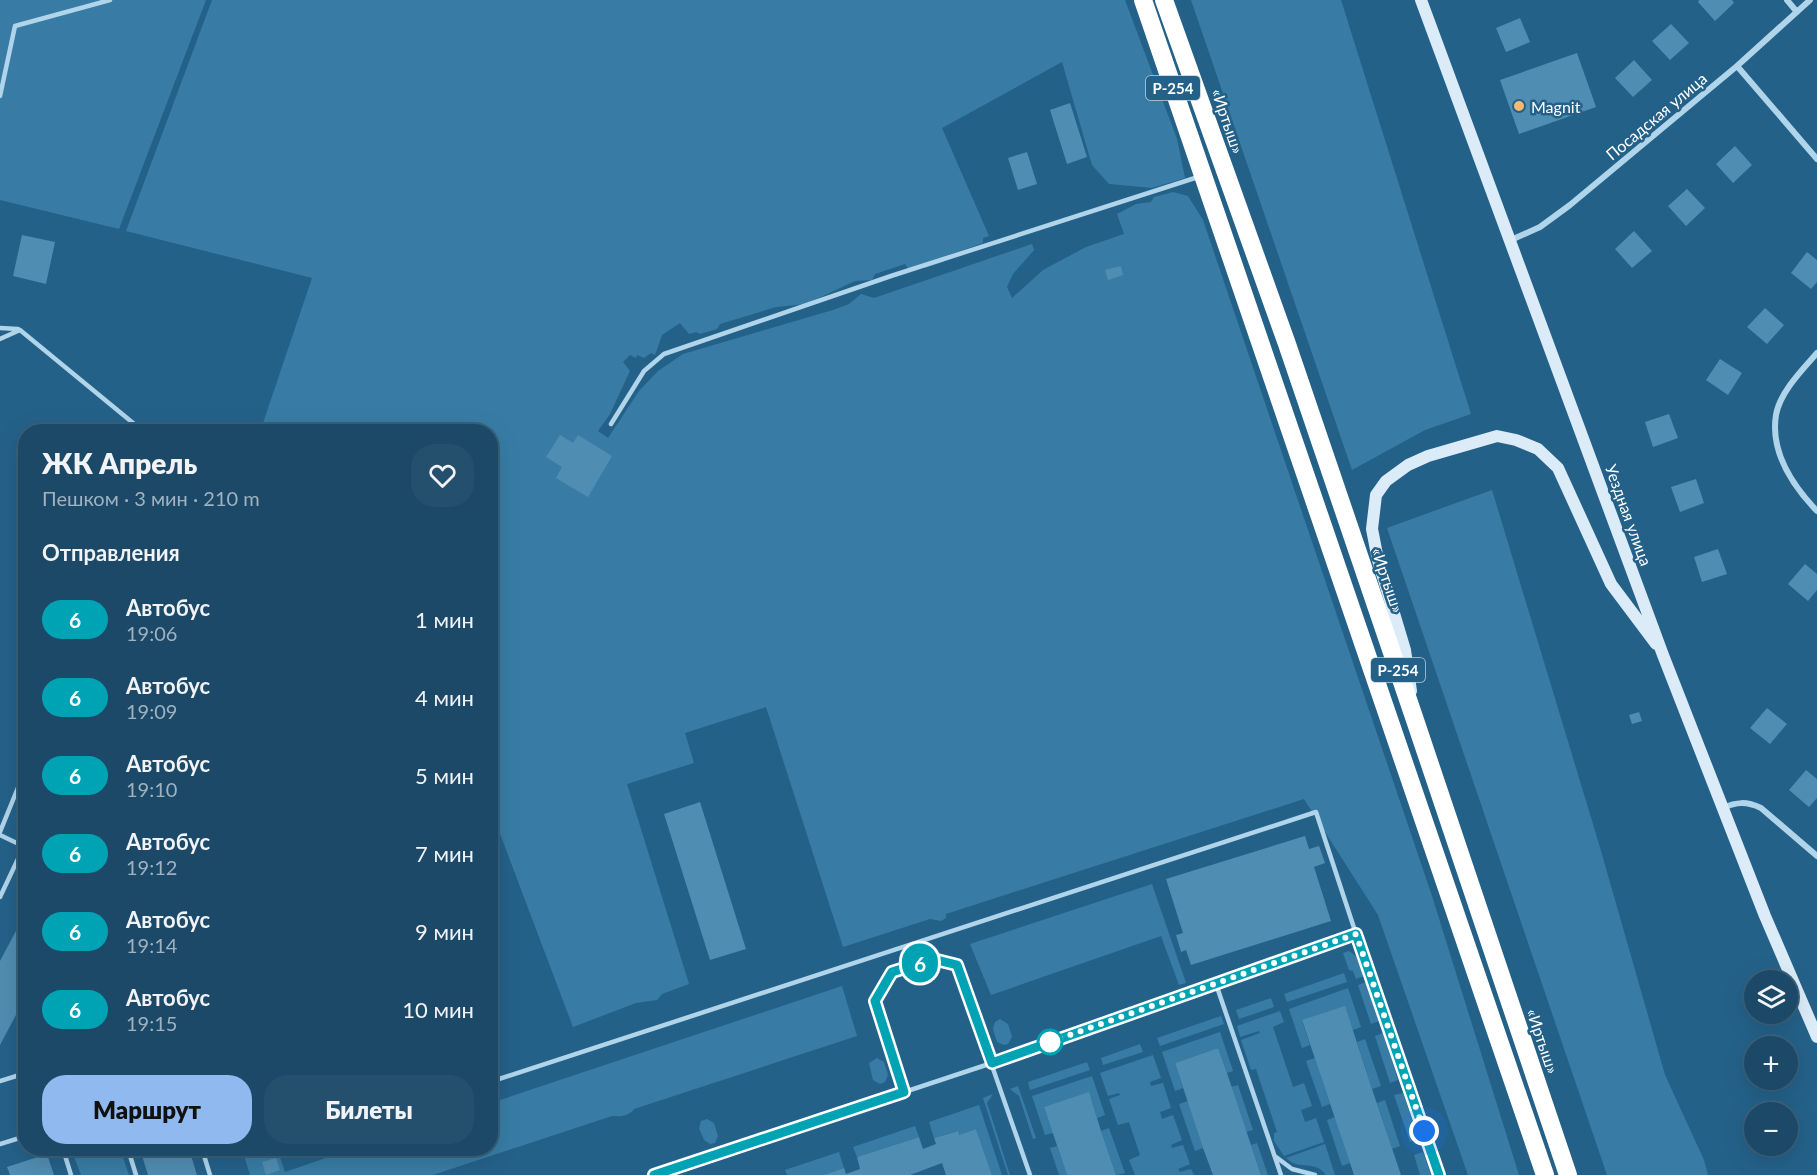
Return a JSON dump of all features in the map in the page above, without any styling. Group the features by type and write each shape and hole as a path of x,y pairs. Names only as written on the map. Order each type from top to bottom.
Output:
{"highway":[{"name":"Р-254","path":"1143,0 1545,1175"},
{"name":"«Иртыш»","path":"1164,0 1287,344 1568,1175"}],"street":[{"name":"Уездная улица","path":"1421,0 1663,655 1722,808 1817,1037"},
{"path":"1787,0 1797,12"},
{"name":"Посадская улица","path":"1511,240 1540,227 1570,205 1737,66 1810,0"},
{"path":"1737,66 1817,159"},
{"path":"1817,353 1785,394 1776,414 1775,436 1779,456 1787,471 1817,511"},
{"path":"1416,723 1405,650 1378,560 1372,530 1377,495 1386,482 1408,465 1428,456 1497,436 1516,440 1538,449 1558,468 1611,584 1663,655"},
{"path":"1722,808 1737,802 1751,803 1761,808 1817,856"}],"lane":[{"path":"0,96 15,26 110,0"},
{"path":"611,424 644,371 664,354 891,276 1204,175"},
{"path":"0,328 20,330 134,424"},
{"path":"0,339 20,330"},
{"path":"18,788 0,834 18,842"},
{"path":"498,1079 1316,812 1439,1175"},
{"path":"0,897 18,857"},
{"path":"654,1175 992,1063 1356,934"},
{"path":"904,1092 875,1001 892,972 933,959 957,965 1030,1175"},
{"path":"1216,984 1281,1175"},
{"path":"0,1081 18,1075"},
{"path":"0,1144 18,1138"},
{"path":"1275,1155 1292,1169 1315,1175"},
{"path":"65,1156 71,1175"},
{"path":"130,1156 136,1175"},
{"path":"204,1156 210,1175"}],"shaded area":[{"path":"0,0 206,0 119,229 0,200"},
{"path":"212,0 1125,0 1177,139 1185,178 1152,188 1109,184 1092,165 1062,62 942,128 989,236 983,238 983,243 949,255 943,262 925,268 908,268 905,264 875,274 872,280 855,281 806,304 776,307 720,324 717,329 700,334 696,332 689,334 680,323 662,335 655,355 651,353 644,358 637,355 636,358 630,355 623,362 630,371 610,414 598,431 608,438 639,391 658,371 683,354 833,310 849,304 861,294 874,298 1032,244 1034,250 1013,274 1007,287 1012,298 1043,270 1086,247 1124,234 1117,214 1136,204 1151,202 1154,197 1173,192 1188,196 1203,220 1432,896 1519,1175 1468,1175 1378,915 1304,799 946,914 946,918 941,921 930,919 843,947 766,707 685,733 694,763 627,784 689,984 662,994 657,1000 636,1003 573,1027 498,829 498,424 263,424 312,278 126,231"},
{"path":"1191,0 1341,0 1471,414 1425,430 1352,470"},
{"path":"1492,490 1599,844 1665,1075 1704,1160 1708,1175 1607,1175 1387,528"},
{"path":"1152,884 1186,983 1179,985 1161,936 991,995 970,944"},
{"path":"1349,951 1361,965 1364,976 1356,979 1353,971 1349,970 1343,953"},
{"path":"1344,973 1347,982 1287,1002 1284,994"},
{"path":"1366,982 1379,1021 1371,1024 1358,985"},
{"path":"842,986 857,1036 634,1109 624,1116 612,1116 498,1154 498,1101"},
{"path":"1348,988 1361,1027 1353,1030 1302,1021 1310,1045 1302,1048 1289,1009"},
{"path":"1271,998 1274,1007 1239,1019 1236,1010"},
{"path":"1280,1011 1284,1022 1273,1027 1293,1087 1304,1083 1312,1106 1301,1110 1305,1122 1316,1118 1324,1142 1284,1156 1274,1141 1274,1133 1277,1132 1256,1069 1251,1070 1241,1040 1260,1033 1259,1031 1240,1037 1237,1026"},
{"path":"1221,1016 1224,1024 1160,1046 1157,1038"},
{"path":"1000,1019 1008,1024 1012,1037 1008,1044 1004,1045 997,1042 993,1029 995,1022"},
{"path":"1220,1032 1233,1071 1227,1073 1218,1048 1175,1063 1183,1088 1175,1091 1162,1052"},
{"path":"1383,1033 1398,1080 1390,1083 1375,1036"},
{"path":"1365,1039 1381,1086 1372,1089 1357,1042"},
{"path":"1140,1044 1143,1052 1103,1065 1101,1058"},
{"path":"1153,1055 1161,1078 1150,1082 1151,1086 1163,1083 1171,1108 1160,1112 1162,1119 1173,1115 1182,1140 1171,1145 1172,1148 1183,1145 1190,1164 1178,1169 1180,1172 1191,1169 1194,1175 1135,1175 1129,1160 1140,1155 1129,1122 1118,1125 1109,1099 1120,1095 1119,1093 1108,1096 1100,1073"},
{"path":"877,1058 884,1062 888,1075 885,1082 880,1084 873,1080 869,1063"},
{"path":"1315,1058 1330,1104 1322,1107 1306,1061"},
{"path":"1087,1062 1090,1070 1030,1090 1028,1082"},
{"path":"1092,1076 1105,1115 1097,1118 1089,1093 1044,1107 1053,1133 1045,1135 1032,1096"},
{"path":"1238,1085 1253,1130 1246,1132 1231,1087"},
{"path":"1018,1086 1036,1138 1033,1139 1019,1096 1010,1089"},
{"path":"1403,1093 1419,1139 1410,1142 1394,1095"},
{"path":"993,1094 987,1103 1010,1175 1008,1175 983,1098"},
{"path":"1385,1100 1400,1146 1392,1149 1377,1103"},
{"path":"1188,1101 1203,1148 1195,1151 1179,1104"},
{"path":"979,1105 1002,1175 992,1175 976,1129 959,1135 957,1131 934,1138 929,1122"},
{"path":"1335,1117 1350,1163 1342,1166 1327,1120"},
{"path":"707,1119 714,1123 718,1136 715,1143 710,1144 704,1140 699,1128 701,1121"},
{"path":"915,1126 919,1137 857,1157 853,1147"},
{"path":"1109,1128 1125,1173 1116,1175 1101,1131"},
{"path":"1257,1143 1268,1175 1261,1175 1251,1145"},
{"path":"1325,1144 1335,1175 1326,1175 1316,1167 1296,1164 1286,1158"},
{"path":"1057,1146 1067,1175 1059,1175 1050,1148"},
{"path":"839,1152 844,1168 825,1175 787,1175 785,1170"},
{"path":"1423,1152 1431,1175 1420,1175 1414,1155"},
{"path":"74,1156 122,1156 129,1175 81,1175"},
{"path":"244,1156 279,1156 285,1172 332,1156 491,1156 433,1175 250,1175"}],"building":[{"path":"1699,0 1732,0 1734,3 1715,21 1698,2"},
{"path":"1520,18 1530,42 1506,52 1496,28"},
{"path":"1671,24 1689,43 1670,60 1652,41"},
{"path":"1577,53 1596,107 1519,134 1500,80"},
{"path":"1634,60 1652,80 1633,97 1615,78"},
{"path":"1070,103 1087,157 1067,164 1050,110"},
{"path":"1735,146 1752,165 1733,183 1716,164"},
{"path":"1027,152 1037,184 1018,190 1008,158"},
{"path":"1687,189 1705,208 1686,226 1668,206"},
{"path":"1634,231 1652,251 1632,268 1615,249"},
{"path":"22,235 55,242 46,284 13,276"},
{"path":"1807,252 1817,260 1817,282 1811,289 1791,273"},
{"path":"1121,266 1123,275 1108,280 1105,270"},
{"path":"1765,308 1784,325 1767,344 1747,327"},
{"path":"1720,359 1742,373 1728,395 1706,380"},
{"path":"1669,414 1678,438 1653,447 1645,422"},
{"path":"560,435 573,443 578,435 612,456 588,497 556,478 562,467 546,457"},
{"path":"1696,479 1704,503 1680,512 1671,487"},
{"path":"1718,549 1727,574 1702,582 1694,557"},
{"path":"1805,564 1817,574 1817,590 1808,601 1788,584"},
{"path":"1767,708 1787,724 1770,744 1750,728"},
{"path":"1639,712 1642,721 1632,724 1629,715"},
{"path":"1806,770 1817,779 1817,798 1809,807 1789,790"},
{"path":"700,802 746,949 710,960 664,814"},
{"path":"1305,836 1309,849 1319,846 1325,863 1314,867 1331,921 1191,965 1186,950 1181,952 1176,935 1183,933 1166,879"},
{"path":"18,927 18,1011 0,1045 0,961"},
{"path":"1345,1006 1401,1175 1354,1175 1302,1020"},
{"path":"1218,1048 1261,1175 1213,1175 1203,1148 1175,1063"},
{"path":"1089,1092 1116,1175 1067,1175 1044,1107"},
{"path":"976,1129 992,1175 946,1175 942,1163 910,1175 824,1175 844,1168 846,1174 860,1169 857,1157 919,1137 923,1149 936,1144 934,1138 958,1131 959,1135"},
{"path":"48,1156 54,1175 10,1175 7,1167"},
{"path":"142,1156 191,1156 197,1175 148,1175"},
{"path":"276,1158 280,1170 266,1175 262,1162"}],"bus line":[{"name":"6","path":"654,1175 904,1092 875,1001 892,972 933,959 957,965 992,1063 1356,934 1439,1175"}],"place":[{"name":"Magnit","path":"1519,106"}],"route":[{"path":"1050,1042 1356,934 1424,1131"}]}
